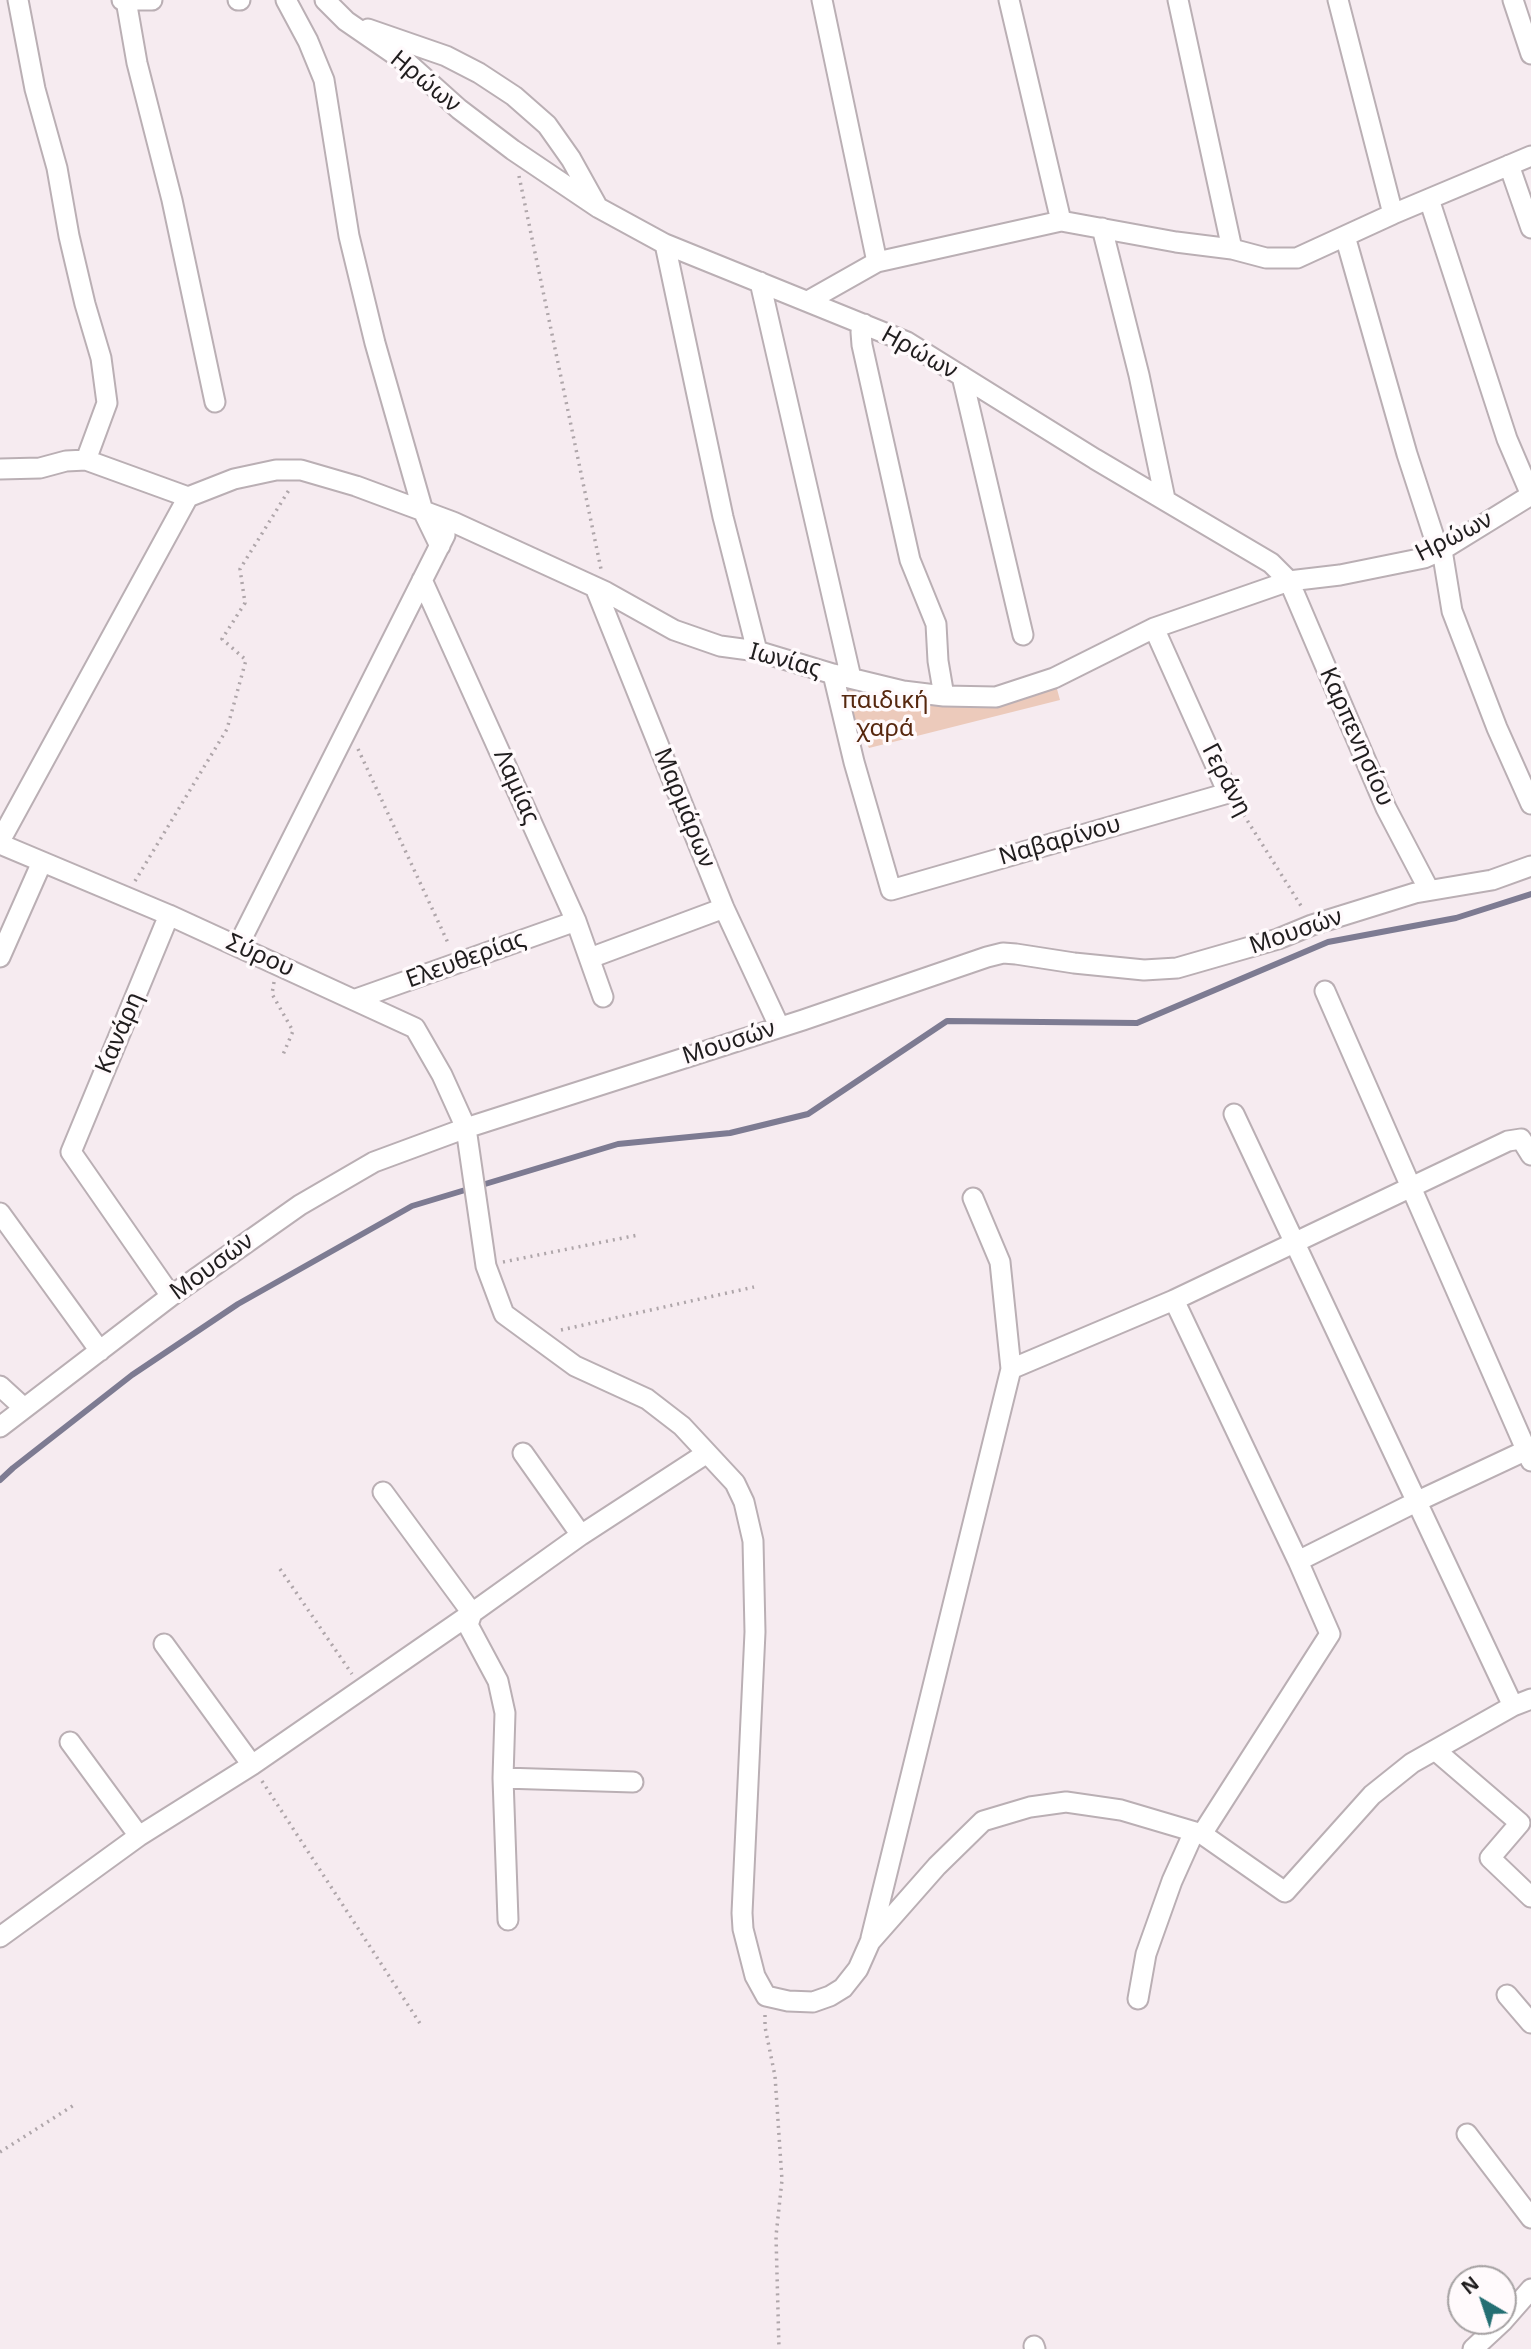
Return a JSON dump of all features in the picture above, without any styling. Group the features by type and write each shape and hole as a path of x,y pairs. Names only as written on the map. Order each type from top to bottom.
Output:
{"street":[{"path":"18,0 35,89 57,168 75,264 101,358 107,403 86,460"},
{"path":"152,0 124,0 172,200 215,402"},
{"path":"286,0 308,41 324,80 349,236 375,344 423,511 440,546"},
{"name":"Ηρώων","path":"325,0 346,21 410,65 459,110 599,208 665,244 907,342 1095,459 1271,563 1289,581 1340,576 1424,558 1529,502"},
{"path":"822,0 877,262"},
{"path":"1009,0 1061,221"},
{"path":"1178,0 1232,249"},
{"path":"1338,0 1393,214"},
{"path":"1513,0 1531,54"},
{"path":"346,21 446,56 514,96 547,125 599,208"},
{"path":"808,301 877,262 1061,221 1175,242 1232,249 1266,258 1297,258 1531,156"},
{"path":"1509,165 1531,228"},
{"path":"1429,199 1529,502"},
{"path":"1102,228 1139,376 1165,499"},
{"path":"1345,236 1407,454 1434,537 1442,550 1452,611 1497,728 1531,803"},
{"path":"665,244 723,517 757,651"},
{"path":"760,282 842,676"},
{"path":"864,324 861,332 862,345 910,560 936,624 938,662 944,696"},
{"path":"962,376 1023,635"},
{"path":"0,469 40,468 66,461 86,460 188,497 0,843"},
{"name":"Ιωνίας","path":"188,497 234,479 276,470 301,470 356,486 453,522 601,590 674,630 720,646 757,651 903,691 944,696 996,697 1054,678 1154,628 1289,581"},
{"path":"238,946 453,522"},
{"name":"Λαμίας","path":"422,580 576,921 603,997"},
{"name":"Καρπενησίου","path":"1289,581 1386,808 1429,890"},
{"name":"Μαρμάρων","path":"601,590 724,908 779,1026"},
{"name":"Γεράνη","path":"1154,628 1228,793"},
{"name":"Ναβαρίνου","path":"842,676 854,762 891,890 1228,793"},
{"name":"Σύρου","path":"0,843 277,963 415,1028 442,1075 466,1128 486,1266 504,1314 575,1366 647,1399 682,1426 726,1472 740,1492 753,1541 755,1632 742,1913 743,1929 755,1976 766,1996"},
{"path":"0,957 42,862"},
{"name":"Μουσών","path":"0,1427 171,1296 321,1192 374,1163 466,1128 1003,953 1144,970 1177,968 1278,939 1312,925 1429,890 1492,880 1531,866"},
{"path":"590,958 724,908"},
{"name":"Κανάρη","path":"169,915 71,1152 171,1296"},
{"name":"Ελευθερίας","path":"356,999 576,921"},
{"path":"1298,1561 1418,1500 1530,1453 1325,991"},
{"path":"870,1942 937,1866 983,1821 1030,1807 1066,1802 1121,1810 1198,1833 1285,1892 1372,1795 1412,1763 1522,1703 1418,1500 1234,1114"},
{"path":"1011,1369 1174,1300 1513,1140 1521,1139 1531,1155"},
{"path":"766,1996 813,2002 830,1996 843,1988 858,1969 870,1942 1011,1369 1000,1262 973,1198"},
{"path":"0,1213 100,1351"},
{"path":"1138,2000 1146,1954 1172,1881 1198,1833 1330,1634 1174,1300"},
{"path":"0,1386 24,1408"},
{"path":"523,1453 581,1535"},
{"path":"0,1937 139,1836 252,1765 581,1535 707,1453"},
{"path":"383,1492 472,1613"},
{"path":"472,1613 468,1625 498,1681 505,1713 503,1777 508,1920"},
{"path":"164,1644 252,1765"},
{"path":"71,1742 139,1836"},
{"path":"1435,1750 1520,1823 1490,1858 1531,1897"},
{"path":"503,1777 633,1782"},
{"path":"1507,1995 1531,2022"},
{"path":"1466,2134 1531,2218"},
{"path":"1517,2305 1531,2289"},
{"path":"1473,2349 1488,2335"}],"path":[{"path":"513,150 601,590"},
{"path":"125,898 226,729 246,660 222,639 245,603 240,569 301,470"},
{"path":"349,729 457,962"},
{"name":"Γεράνη","path":"1228,793 1312,925"},
{"path":"277,963 272,994 293,1031 282,1057"},
{"path":"486,1266 638,1235"},
{"path":"534,1336 754,1287"},
{"path":"279,1569 362,1689"},
{"path":"252,1765 421,2025"},
{"path":"766,1996 765,2027 775,2076 782,2180 776,2236 779,2349"},
{"path":"0,2152 74,2105"}],"green space":[{"name":"παιδική χαρά","path":"833,674 944,696 1054,678 1060,700 869,748"}],"waterway":[{"path":"0,1480 132,1375 238,1304 412,1206 618,1144 730,1133 808,1114 947,1021 1137,1023 1328,942 1456,918 1531,894"}]}
